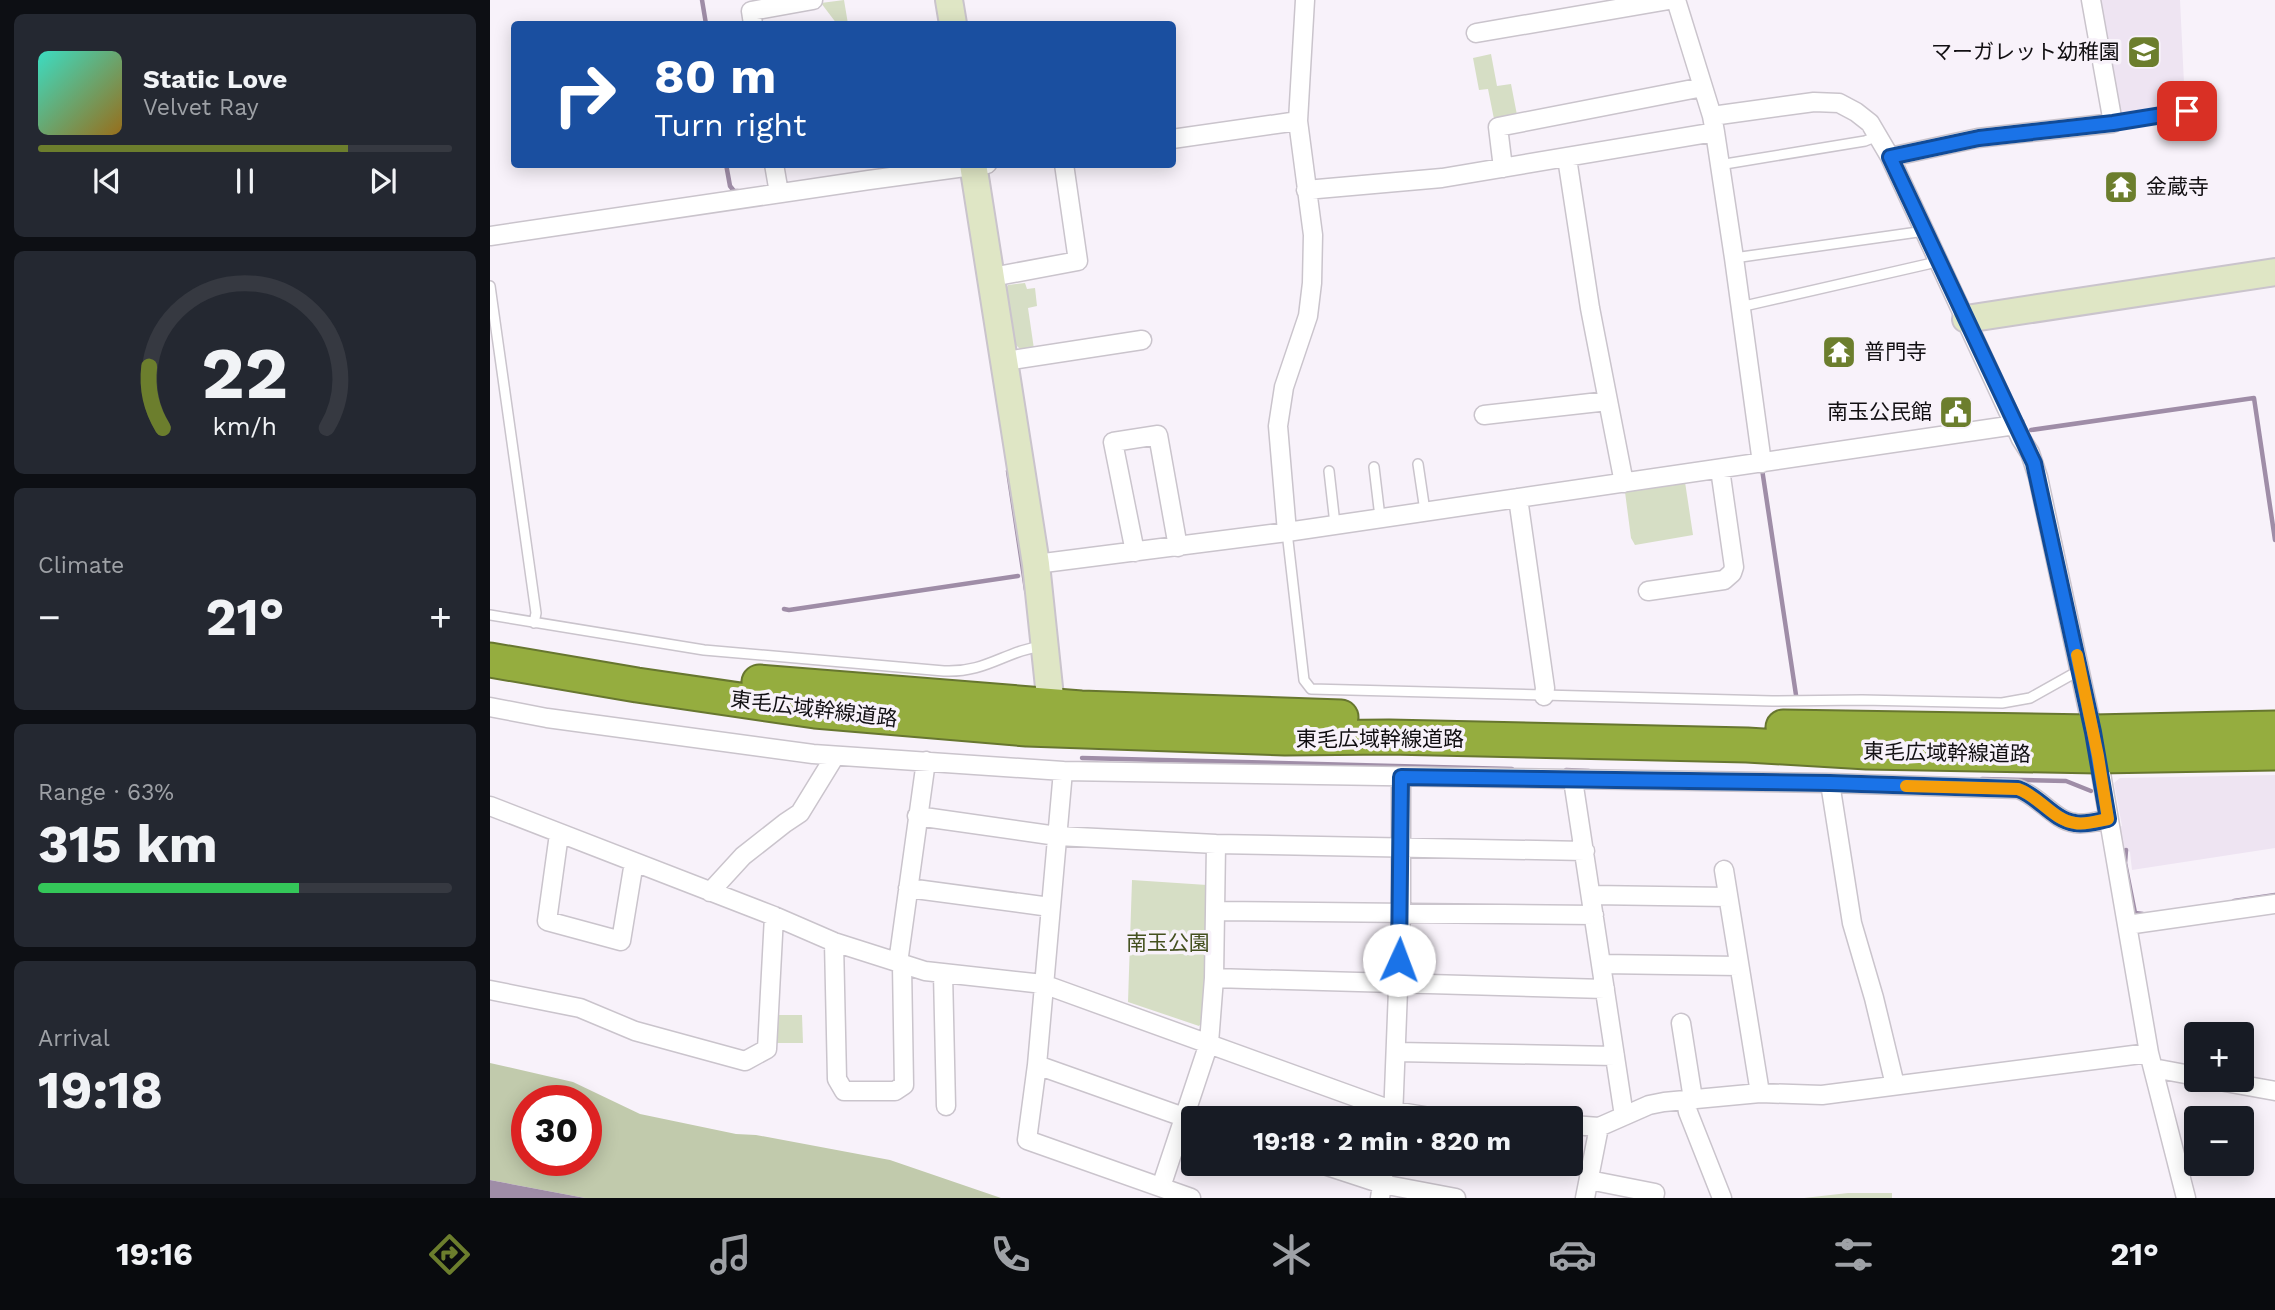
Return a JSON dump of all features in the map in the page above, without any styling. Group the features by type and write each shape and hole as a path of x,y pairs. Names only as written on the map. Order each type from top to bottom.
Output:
{"highway":[{"name":"東毛広域幹線道路","path":"490,643 680,673 927,697 1053,718 1261,738 1390,737 1747,746 1867,752 2096,744 2275,728"},
{"name":"東毛広域幹線道路","path":"490,660 815,711 908,720 1053,718"},
{"name":"東毛広域幹線道路","path":"2096,744 2275,754"}],"street":[{"path":"753,21 751,11 813,0"},
{"path":"949,0 952,21"},
{"path":"1287,532 1278,426 1284,387 1308,316 1313,235 1298,121 1305,0"},
{"path":"1476,33 1669,0"},
{"path":"1676,0 1713,124 1762,463"},
{"path":"1890,157 1979,138 2113,123 2091,0"},
{"path":"1503,168 1498,127 1703,87"},
{"path":"1306,190 1442,178 1567,158 1814,102 1832,102 1847,106 1863,117 1890,157 2030,453 2038,477 2096,744 2151,1061 2186,1198"},
{"path":"1176,138 1298,121"},
{"path":"1567,158 1590,308 1624,483"},
{"path":"775,168 779,193"},
{"path":"490,236 779,193 868,172 931,168"},
{"path":"978,168 992,277 1036,564 1053,718"},
{"path":"992,277 1078,261 1064,168"},
{"path":"1966,319 2275,272"},
{"path":"1005,361 1142,340"},
{"path":"1484,415 1608,401"},
{"path":"1036,564 1287,532 2015,425"},
{"path":"1135,552 1113,442 1158,435 1178,547"},
{"path":"1648,591 1724,580 1732,573 1734,567 1720,469"},
{"path":"1518,498 1545,696"},
{"path":"490,707 547,718 835,756 1063,771 1830,783 2018,789 2030,793 2071,823 2108,819"},
{"path":"710,892 743,856 800,813 835,756"},
{"path":"834,942 837,1079 845,1091 895,1091 904,1085 900,964 926,761"},
{"path":"1063,771 1037,1065 1027,1140 1191,1198"},
{"path":"1393,1106 1401,913 1401,777"},
{"path":"1573,780 1624,1115"},
{"path":"1830,783 1852,923 1895,1085"},
{"path":"490,827 493,807 834,942 925,971 1043,984 1209,1043 1370,1106"},
{"path":"917,816 1057,836 1216,844 1585,851"},
{"path":"559,834 547,921 621,942 634,863"},
{"path":"1191,1106 1209,1043 1214,978 1216,844"},
{"path":"1724,870 1760,1093"},
{"path":"908,888 1050,907"},
{"path":"1592,895 1728,897"},
{"path":"2127,925 2275,904"},
{"path":"1215,911 1594,915"},
{"path":"490,990 580,1008 635,1031 745,1061 767,1049 774,916"},
{"path":"1602,964 1739,966"},
{"path":"943,973 946,1106"},
{"path":"1214,978 1605,989"},
{"path":"1681,1023 1688,1112 1722,1198"},
{"path":"1396,1052 1615,1056"},
{"path":"1583,1126 1599,1127 1649,1105 1760,1093 1822,1095 1895,1085 2151,1061 2184,1072"},
{"path":"1037,1065 1181,1116"},
{"path":"2254,1087 2275,1091"},
{"path":"1585,1198 1599,1127"},
{"path":"1161,1187 1181,1136"},
{"path":"1348,1176 1381,1191 1457,1198"},
{"path":"1589,1180 1655,1193 1654,1198"}],"lane":[{"path":"2113,123 2187,111 2190,100"},
{"path":"1719,165 1866,141 1878,136"},
{"path":"1734,258 1925,231"},
{"path":"1740,307 1938,260"},
{"path":"490,286 536,613 534,623"},
{"path":"1418,464 1425,511"},
{"path":"1374,467 1380,517"},
{"path":"1329,471 1335,524"},
{"path":"1287,532 1304,680 1311,689 1545,696 2002,703 2030,698 2080,670"},
{"path":"490,615 704,650 957,672 980,668 1044,646"}],"shaded area":[{"name":"マーガレット幼稚園","path":"2096,0 2180,0 2185,104 2180,109 2118,117"},
{"path":"2275,775 2275,848 2132,870 2130,852 2124,850 2119,827 2122,826 2114,783 2120,778"},
{"path":"490,1180 585,1198 490,1198"}],"green space":[{"path":"844,0 848,21 835,21 821,3"},
{"path":"1491,54 1497,86 1511,84 1517,115 1494,119 1488,89 1479,90 1473,58"},
{"path":"1025,283 1027,289 1035,288 1037,306 1028,308 1034,349 1022,351 1013,338 1005,291 1008,285"},
{"path":"1685,482 1693,535 1635,545 1631,538 1625,492"},
{"name":"南玉公園","path":"1132,880 1207,885 1203,1021 1199,1026 1128,1002"},
{"path":"776,1015 802,1015 803,1043 774,1043"},
{"path":"490,1063 579,1085 511,1085 511,1176 602,1176 602,1096 640,1114 736,1134 756,1135 890,1160 1001,1198 585,1198 490,1180"},
{"path":"1848,1193 1892,1193 1892,1198 1804,1198"}],"waterway":[{"path":"702,0 706,21"},
{"path":"727,168 730,186 734,191 738,191"},
{"path":"2031,430 2254,398 2275,540"},
{"path":"1762,469 1796,695"},
{"path":"1008,471 1026,590"},
{"path":"784,609 1018,576"},
{"path":"1082,758 1512,769"},
{"path":"1566,770 1589,771"},
{"path":"1982,779 2066,781 2091,791"},
{"path":"2126,850 2125,863 2135,913 2143,914"},
{"path":"2234,901 2275,895"}],"slow traffic":[{"path":"1906,786 2018,789 2030,793 2071,823 2108,819 2077,655"}],"place":[{"name":"マーガレット幼稚園","path":"2144,52"},
{"name":"金蔵寺","path":"2121,187"},
{"name":"普門寺","path":"1839,352"},
{"name":"南玉公民館","path":"1956,412"}],"route":[{"path":"1399,960 1401,777 1830,783 2018,789 2030,793 2071,823 2108,819 2093,732 2034,463 1890,157 1979,138 2113,123 2187,111"}]}
